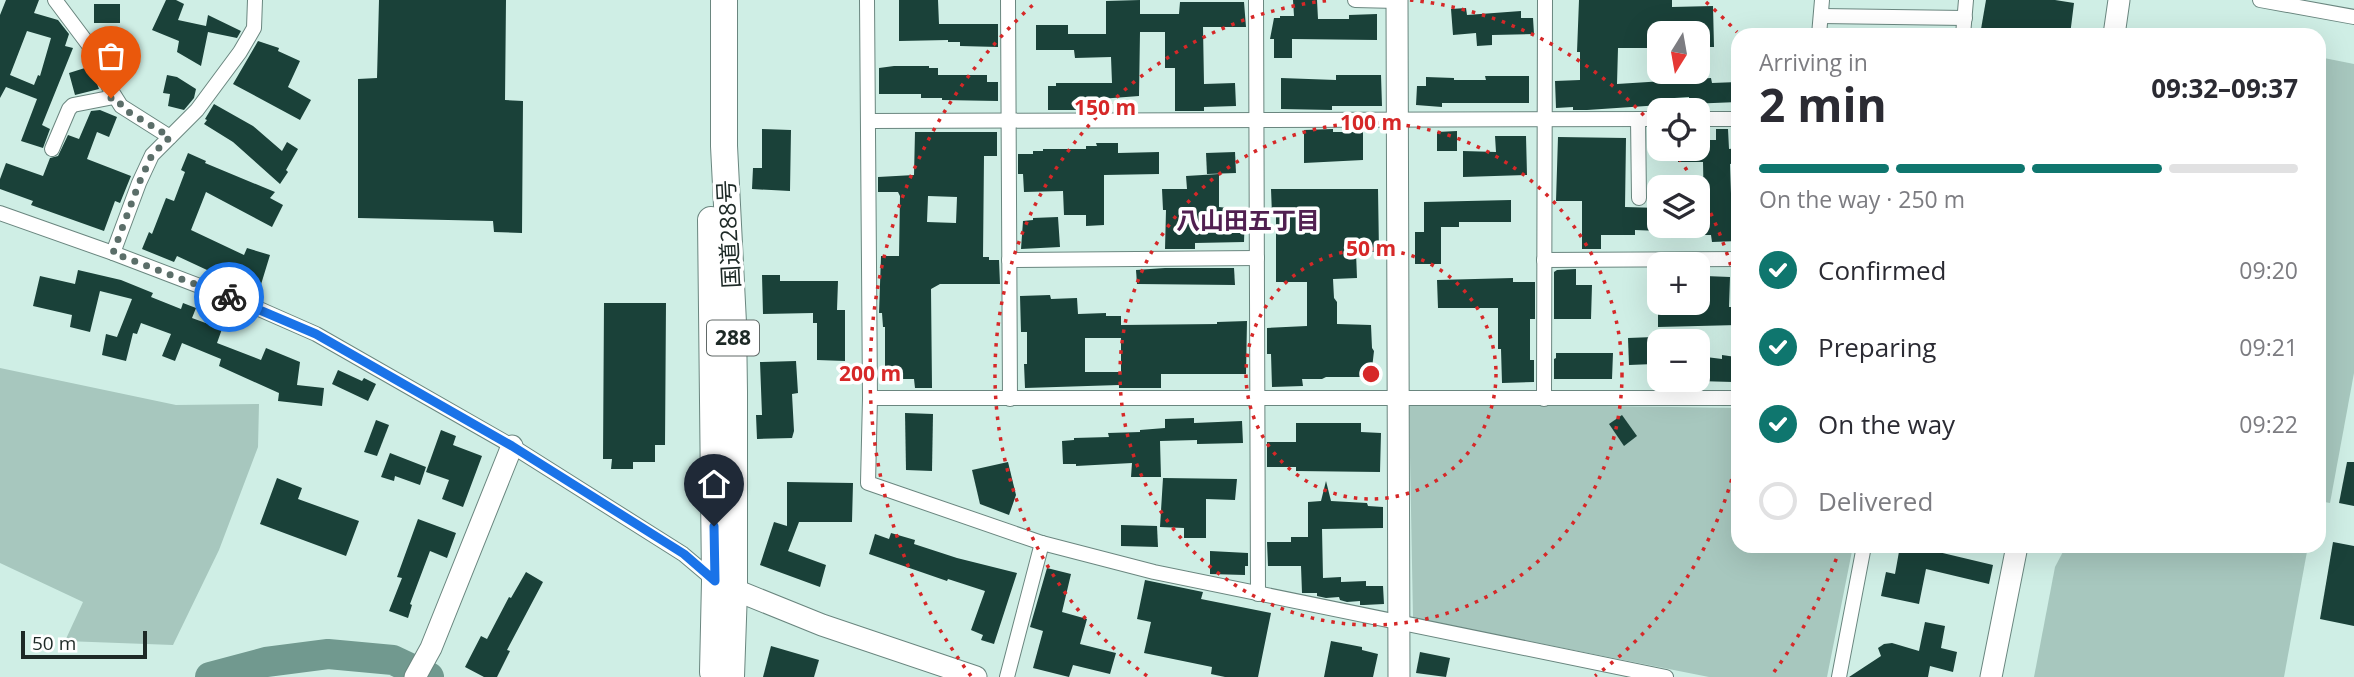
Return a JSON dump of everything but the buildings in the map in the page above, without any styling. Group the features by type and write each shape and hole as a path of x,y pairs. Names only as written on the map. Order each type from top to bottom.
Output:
{"highway":[{"name":"国道288号","path":"710,0 724,586 731,677"},
{"name":"国道288号","path":"713,677 724,586 733,337 724,146 724,0"}],"street":[{"path":"54,0 97,56 114,97 127,111 170,137"},
{"path":"113,253 152,155 197,110 252,33 255,0"},
{"path":"867,0 870,398 868,483 1042,543 1154,572 1666,677"},
{"path":"1008,0 1010,399"},
{"path":"1256,0 1258,594"},
{"path":"1355,0 1397,1 1399,677"},
{"path":"1544,399 1545,0"},
{"path":"1820,28 1822,0"},
{"path":"1963,28 1966,0"},
{"path":"2115,28 2119,0"},
{"path":"2260,0 2354,17"},
{"path":"1821,16 1965,18"},
{"path":"52,149 73,105 114,97"},
{"path":"1638,120 1639,198"},
{"path":"869,121 1647,120"},
{"path":"1710,120 1731,120"},
{"path":"0,213 257,308 316,334 512,446 684,554 724,586 822,625 976,677"},
{"path":"1009,260 1256,258"},
{"path":"1544,260 1731,259"},
{"path":"870,398 1731,398"},
{"path":"415,677 426,658 512,446"},
{"path":"1007,677 1042,543"},
{"path":"1839,677 1863,553"},
{"path":"1992,677 2016,553"}],"green space":[{"path":"2326,58 2354,64 2354,373 2330,503 2326,502"},
{"path":"0,368 176,405 259,404 258,447 219,550 173,645 65,641 83,602 0,563"},
{"path":"1409,403 1731,408 1731,553 1852,553 1827,677 1709,677 1413,618"},
{"path":"2062,553 2307,553 2284,677 2034,677 2055,567"}],"waterway":[{"path":"210,677 266,662 328,654 393,660 429,677"}],"way so far":[{"path":"111,98 114,97 127,111 170,137 152,155 113,253 229,297"}],"district":[{"name":"八山田五丁目","path":"1248,221"}],"route":[{"path":"229,297 316,334 512,446 684,554 715,581 714,526"}]}
